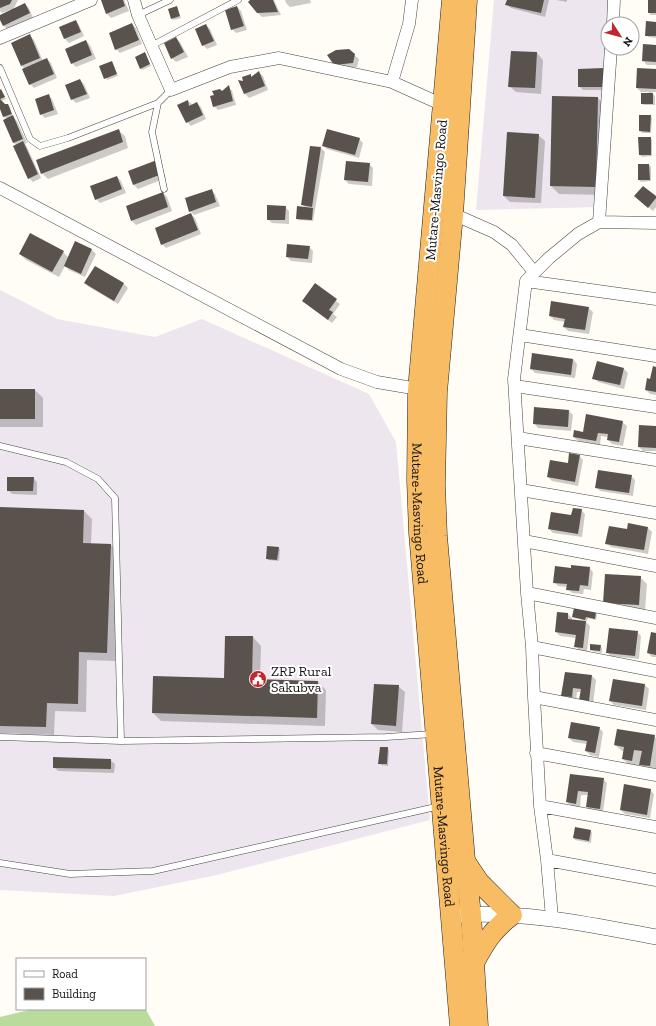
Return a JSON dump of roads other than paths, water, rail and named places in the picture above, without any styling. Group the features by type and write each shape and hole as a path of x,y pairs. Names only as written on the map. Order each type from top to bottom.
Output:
{"highway":[{"name":"Mutare-Masvingo Road","path":"452,0 443,105 428,391 438,536 465,860 471,915 478,1026"},
{"name":"Mutare-Masvingo Road","path":"460,1026 418,533 416,480 453,214 467,0"},
{"path":"465,860 479,882 512,915 500,924 489,936 474,963"}],"street":[{"path":"0,38 91,0"},
{"path":"134,0 138,15 171,90 230,67 279,58 392,82 443,105"},
{"path":"392,82 409,24 412,0"},
{"path":"613,16 614,0"},
{"path":"599,222 610,56"},
{"path":"0,188 341,369 377,382 428,391"},
{"path":"453,214 494,232 512,245 534,272"},
{"path":"552,918 536,753 532,647 527,593 514,379 526,281 549,258 578,234 599,222 656,223"},
{"path":"526,281 656,299"},
{"path":"520,335 656,356"},
{"path":"515,386 656,407"},
{"path":"518,438 656,460"},
{"path":"521,490 656,513"},
{"path":"524,542 656,566"},
{"path":"527,593 656,618"},
{"path":"532,647 656,671"},
{"path":"534,697 656,720"},
{"path":"536,753 656,776"},
{"path":"540,806 656,827"},
{"path":"547,860 656,880"},
{"path":"450,916 512,915 552,918 656,937"}],"lane":[{"path":"138,15 170,0"},
{"path":"151,46 238,0"},
{"path":"0,68 30,139 40,146 68,138 158,104 171,90"},
{"path":"158,104 152,132 164,189"},
{"path":"0,446 66,462 98,479 115,498 121,741"},
{"path":"0,737 121,741 386,737 435,734"},
{"path":"0,863 70,874 153,871 441,806"}],"place":[{"name":"ZRP Rural Sakubva","path":"258,679"}]}
